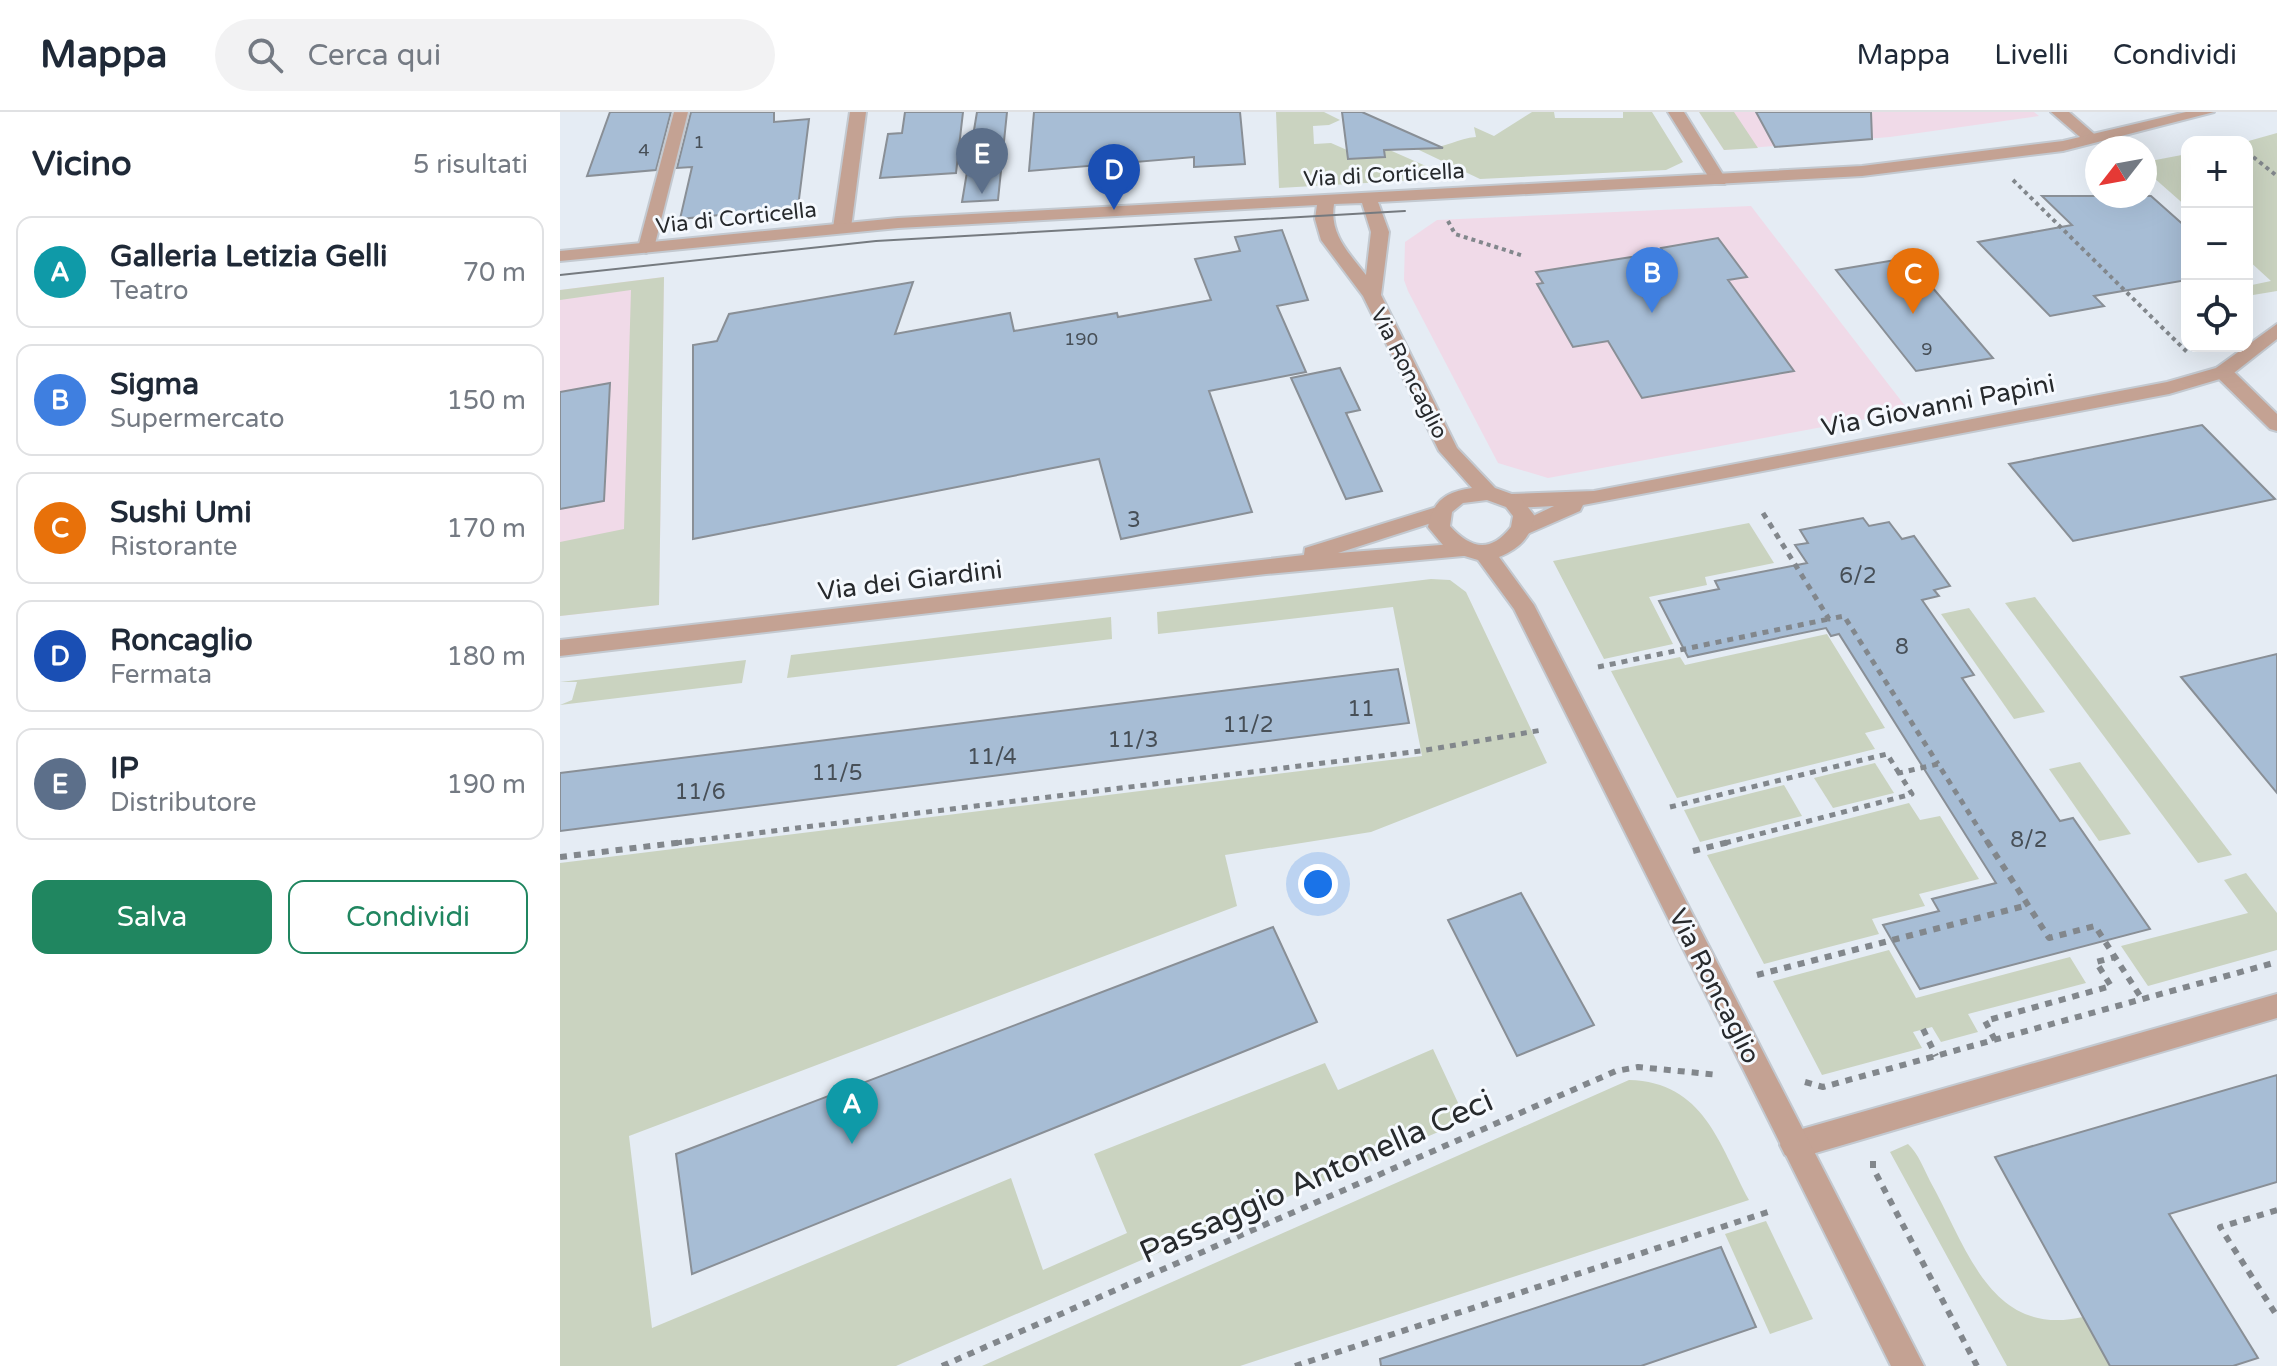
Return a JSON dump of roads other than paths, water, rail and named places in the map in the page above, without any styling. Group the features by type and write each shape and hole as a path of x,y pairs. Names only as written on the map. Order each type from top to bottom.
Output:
{"street":[{"path":"842,228 858,112"},
{"path":"1676,112 1719,181"},
{"path":"2059,112 2088,136"},
{"name":"Via di Corticella","path":"2109,136 2206,112"},
{"name":"Via di Corticella","path":"560,256 842,228 1327,199 1719,181 1900,168 2085,141"},
{"name":"Via Roncaglio","path":"1368,197 1380,232 1372,295"},
{"name":"Via Roncaglio","path":"1327,199 1323,215 1327,235 1372,295 1449,451 1457,497"},
{"name":"Via Giovanni Papini","path":"1511,501 1594,498 2194,383 2223,372 2277,330"},
{"path":"2223,372 2277,425"},
{"name":"Via Roncaglio","path":"1449,451 1488,493"},
{"path":"1488,493 1511,501 1522,513 1518,537 1475,551 1444,536 1439,527 1440,513 1457,497 1488,493"},
{"name":"Via Giovanni Papini","path":"1518,537 1594,498"},
{"name":"Via dei Giardini","path":"1266,566 1440,513"},
{"name":"Via Roncaglio","path":"1518,537 1512,565 1523,605 1908,1366"},
{"name":"Via Roncaglio","path":"1475,551 1523,605"},
{"name":"Via dei Giardini","path":"560,648 1266,566 1475,551"},
{"path":"1795,1145 2277,1006"}],"lane":[{"path":"646,248 681,112"}],"tram line":[{"path":"560,275 876,241 1405,211"}],"place":[{"name":"IP","path":"982,194"},
{"name":"Roncaglio","path":"1114,210"},
{"name":"Sigma","path":"1652,313"},
{"name":"Sushi Umi","path":"1913,314"},
{"name":"Galleria Letizia Gelli","path":"852,1144"}]}
